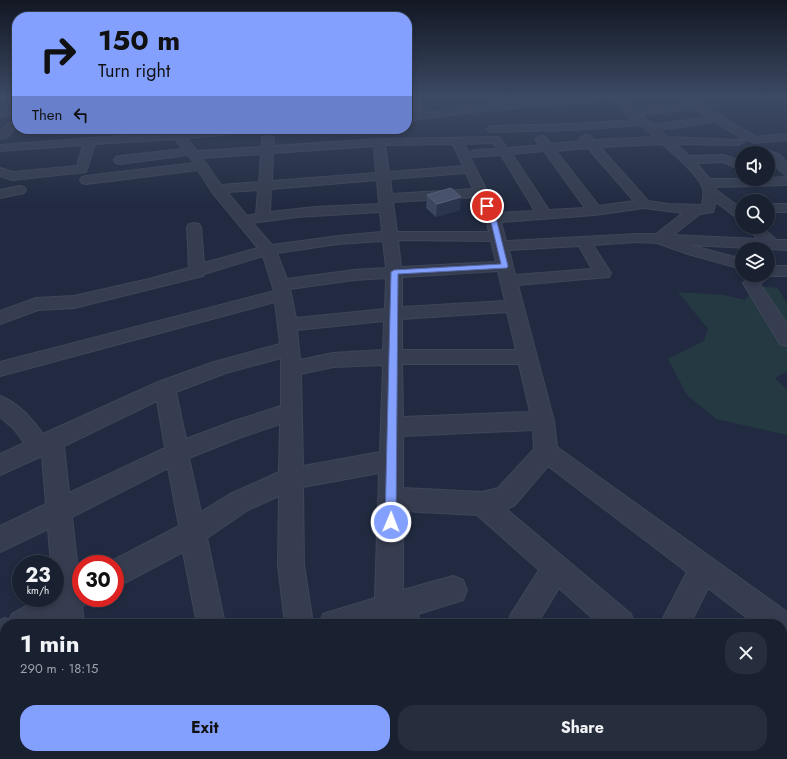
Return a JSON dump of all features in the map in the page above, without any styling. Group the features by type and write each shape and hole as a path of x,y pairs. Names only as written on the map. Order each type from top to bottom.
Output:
{"street":[{"path":"120,160 193,153 267,150 381,138 457,140 498,133"},
{"path":"536,133 595,211"},
{"path":"581,133 592,144 638,219 659,239 735,265"},
{"path":"658,133 686,160 708,188 735,208"},
{"path":"734,133 754,146"},
{"path":"46,134 16,157 4,164 12,176 82,169 90,141"},
{"path":"3,142 30,145 159,134"},
{"path":"180,134 217,189 268,250 282,290 288,325 291,358 290,479 292,565 298,619"},
{"path":"263,216 269,134"},
{"path":"494,134 545,215"},
{"path":"463,155 592,144 665,140 755,140 785,137"},
{"path":"381,138 383,176 394,272 391,499 399,612"},
{"path":"391,499 482,504 505,498 546,452 543,421 493,218 457,140"},
{"path":"775,151 782,150"},
{"path":"775,158 787,171"},
{"path":"686,160 726,159 735,162"},
{"path":"86,180 201,166"},
{"path":"217,189 470,169"},
{"path":"775,181 787,181"},
{"path":"708,188 735,184"},
{"path":"0,318 36,304 74,302 197,272 268,250 338,240 390,236 499,242 583,241 668,208 696,210 708,209 708,188"},
{"path":"0,194 19,190"},
{"path":"244,221 263,216 481,193"},
{"path":"775,208 787,208"},
{"path":"659,239 696,210"},
{"path":"493,218 595,211 638,219"},
{"path":"194,227 197,272"},
{"path":"762,234 771,242"},
{"path":"659,239 735,243"},
{"path":"0,369 282,290 354,276 394,272 507,274 603,273 583,241"},
{"path":"775,246 787,252"},
{"path":"721,260 735,263"},
{"path":"775,273 787,271"},
{"path":"767,282 787,339"},
{"path":"288,325 394,314 515,306"},
{"path":"0,465 165,388 221,367 291,358 333,360 393,357 527,357"},
{"path":"165,388 176,454 210,619"},
{"path":"0,405 46,444 59,510 72,598"},
{"path":"0,539 176,454 234,430 291,412"},
{"path":"392,427 543,421"},
{"path":"546,452 772,619"},
{"path":"124,569 192,533 239,502 290,479 392,460"},
{"path":"482,504 615,619"},
{"path":"524,619 556,568"},
{"path":"677,619 704,569"},
{"path":"360,619 399,612 453,590"},
{"path":"35,619 72,605"}],"shaded area":[{"path":"756,286 778,288 787,304 787,370 775,378 787,390 787,435 716,419 687,395 668,359 704,341 708,329 678,292 724,295 745,300"}],"building":[{"path":"451,188 461,197 437,204 427,195"}],"route":[{"path":"391,522 394,272 505,266 493,218 487,206"}]}
